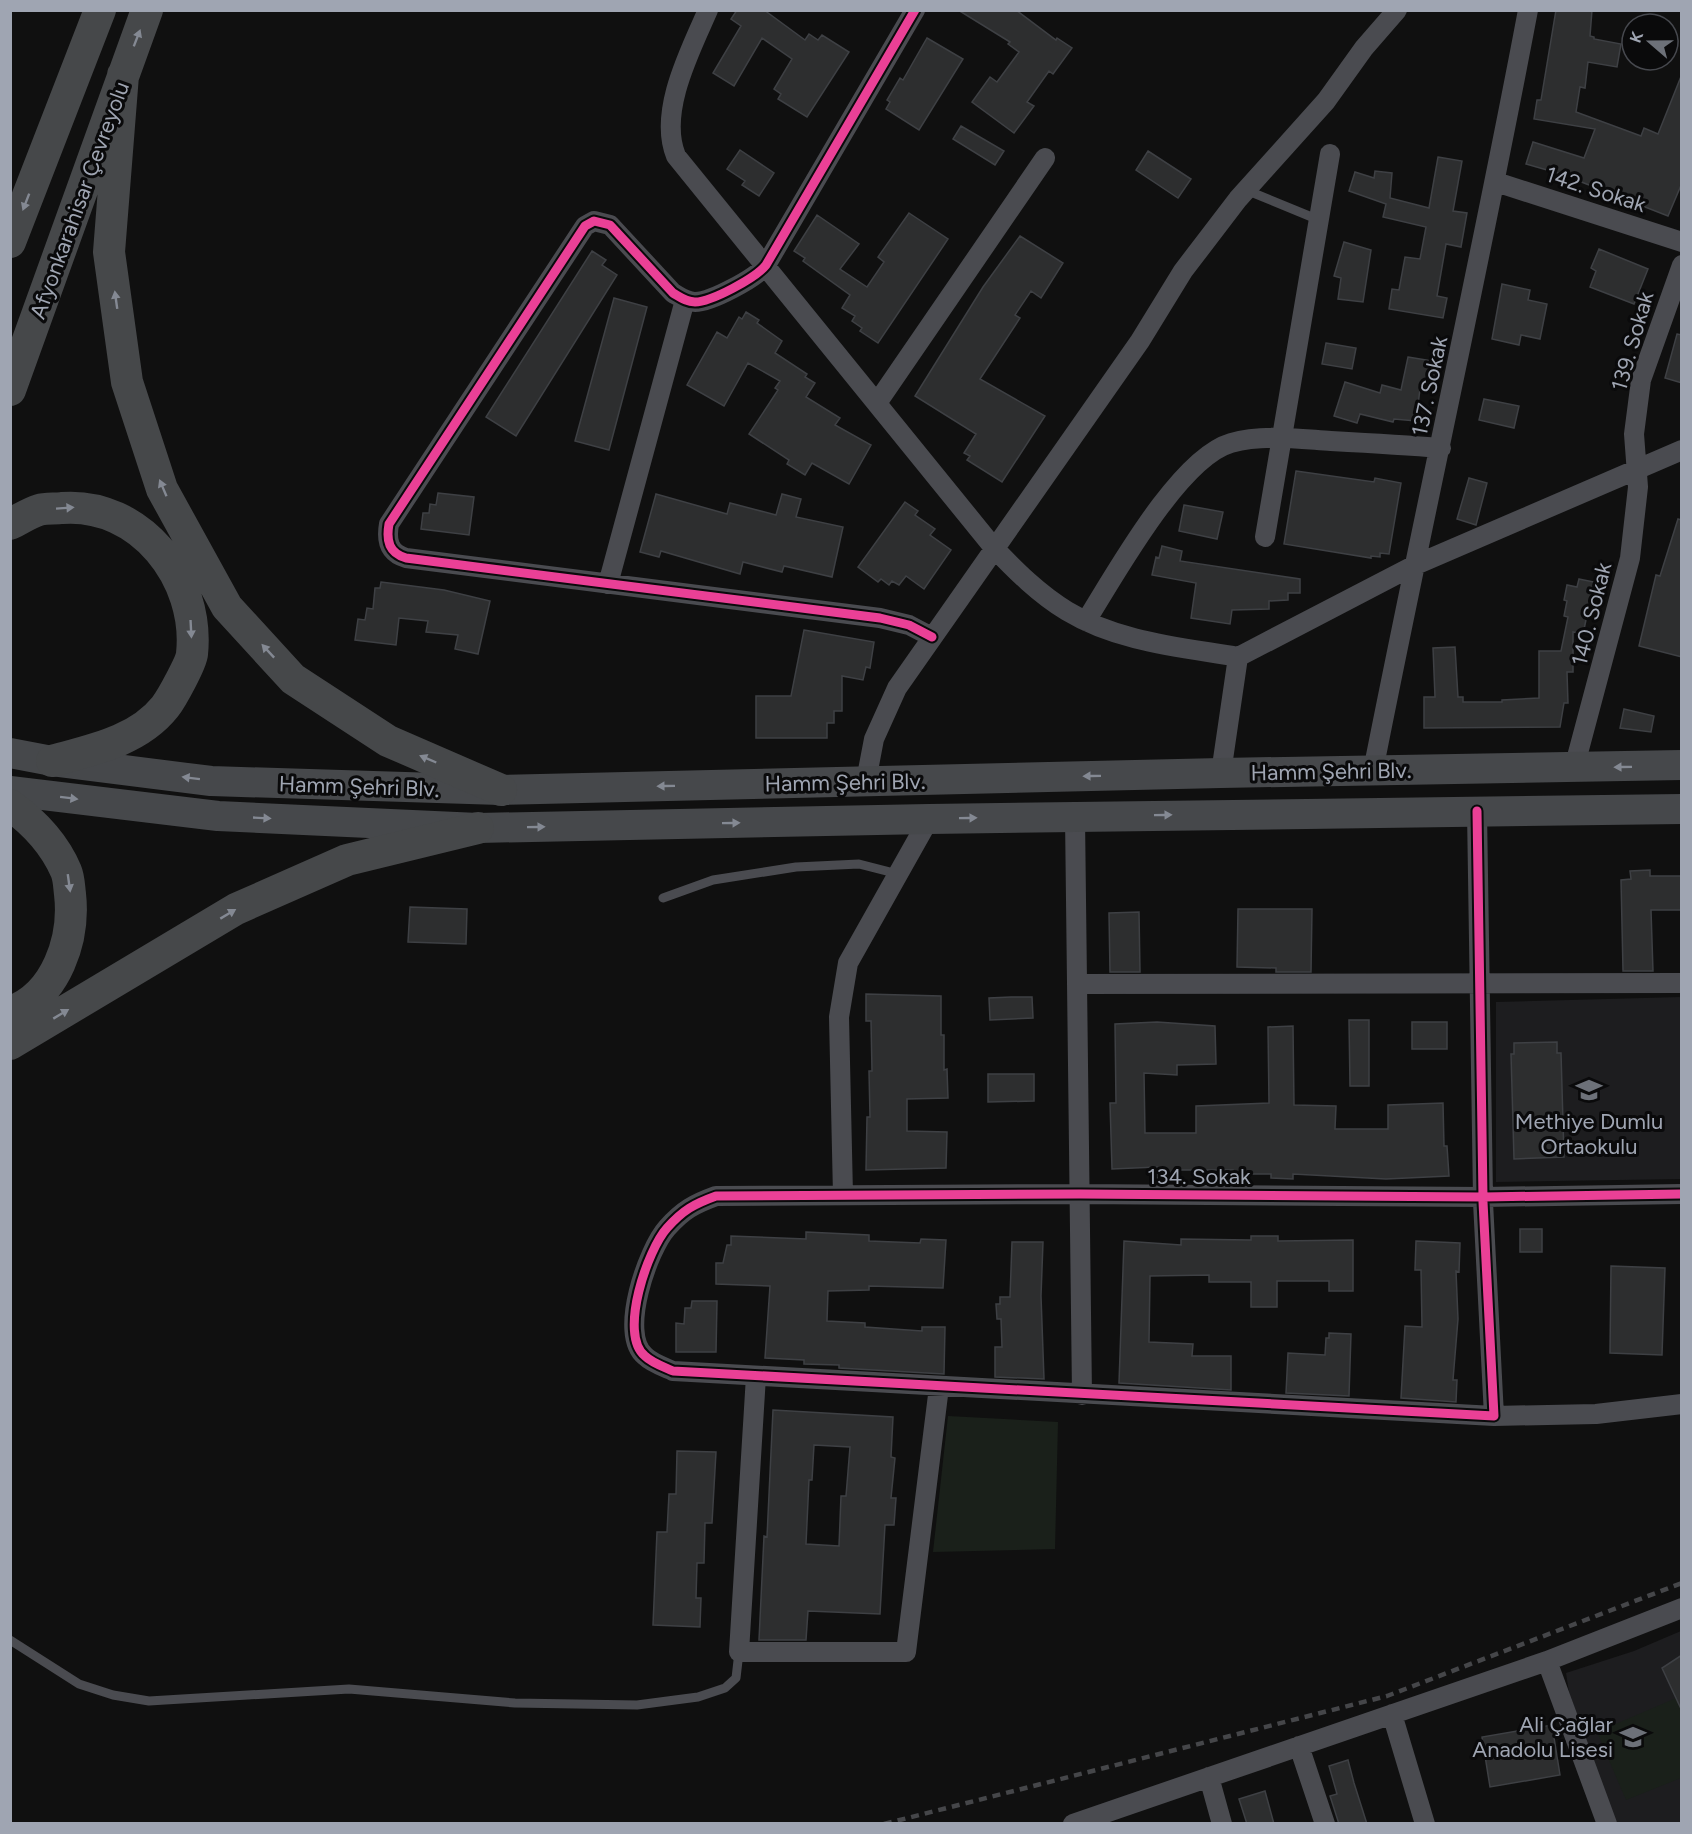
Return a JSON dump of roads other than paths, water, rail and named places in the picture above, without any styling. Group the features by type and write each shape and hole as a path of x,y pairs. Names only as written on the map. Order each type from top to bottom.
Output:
{"highway":[{"name":"Afyonkarahisar Çevreyolu","path":"10,242 100,10"},
{"name":"Afyonkarahisar Çevreyolu","path":"10,390 147,10"},
{"path":"10,182 81,62"},
{"path":"123,75 109,252 127,382 162,489 227,607 293,679 388,741 501,790"},
{"path":"10,525 39,510 80,507 113,515 143,533 171,563 190,604 192,656 165,707 141,727 114,743 52,761"},
{"path":"10,805 33,822 54,847 68,874 72,908 68,946 50,982 19,1009 10,1012"},
{"path":"10,1044 236,909 347,860 478,828"}],"main road":[{"name":"Hamm Şehri Blv.","path":"10,753 52,761 211,781 501,790 1221,772 1682,765"},
{"name":"Hamm Şehri Blv.","path":"10,791 218,816 478,828 1682,808"}],"street":[{"path":"708,10 687,57 671,112 670,137 676,156 685,170 766,265 994,548 1025,580 1066,610 1086,621 1131,638 1238,657 1413,566 1682,450"},
{"path":"915,10 766,265 751,280 697,302 685,300 673,293 610,225 594,221 585,226 389,524 389,546 401,557 879,618 909,626 932,637"},
{"path":"866,781 869,753 897,688 1140,340 1183,271 1246,190 1326,101 1397,10"},
{"name":"137. Sokak","path":"1373,771 1413,566 1441,448 1496,182 1528,10"},
{"path":"1264,537 1330,154"},
{"path":"877,403 1044,158"},
{"name":"142. Sokak","path":"1496,182 1682,242"},
{"name":"139. Sokak","path":"1638,469 1634,434 1641,380 1682,265"},
{"path":"608,584 685,300"},
{"path":"1086,621 1130,551 1180,481 1204,458 1231,443 1281,437 1441,448"},
{"name":"140. Sokak","path":"1574,768 1630,558 1638,469"},
{"path":"1221,772 1238,657"},
{"path":"1477,811 1483,1197 1494,1416"},
{"path":"1075,817 1082,1395"},
{"path":"843,1195 839,1017 848,963 929,819"},
{"path":"1077,984 1682,983"},
{"name":"134. Sokak","path":"756,1376 673,1371 643,1356 635,1337 634,1308 649,1263 665,1230 690,1205 716,1196 1080,1194 1483,1197 1682,1194"},
{"path":"939,1387 906,1652 738,1652 756,1376 1494,1416 1596,1414 1682,1404"},
{"path":"1073,1824 1100,1819 1209,1777 1547,1661 1682,1608"},
{"path":"1547,1661 1607,1824"},
{"path":"1392,1714 1425,1824"},
{"path":"1299,1746 1325,1824"},
{"path":"1209,1777 1222,1824"}],"lane":[{"path":"1246,190 1319,220"},
{"path":"663,898 713,880 796,867 859,864 898,874"},
{"path":"10,1640 79,1684 112,1695 149,1701 349,1689 515,1703 637,1705 698,1696 725,1688 736,1678 738,1652"}],"railway":[{"path":"884,1824 1387,1696 1682,1583"}],"place":[{"name":"Methiye Dumlu Ortaokulu","path":"1589,1090"},
{"name":"Ali Çağlar Anadolu Lisesi","path":"1633,1737"}]}
